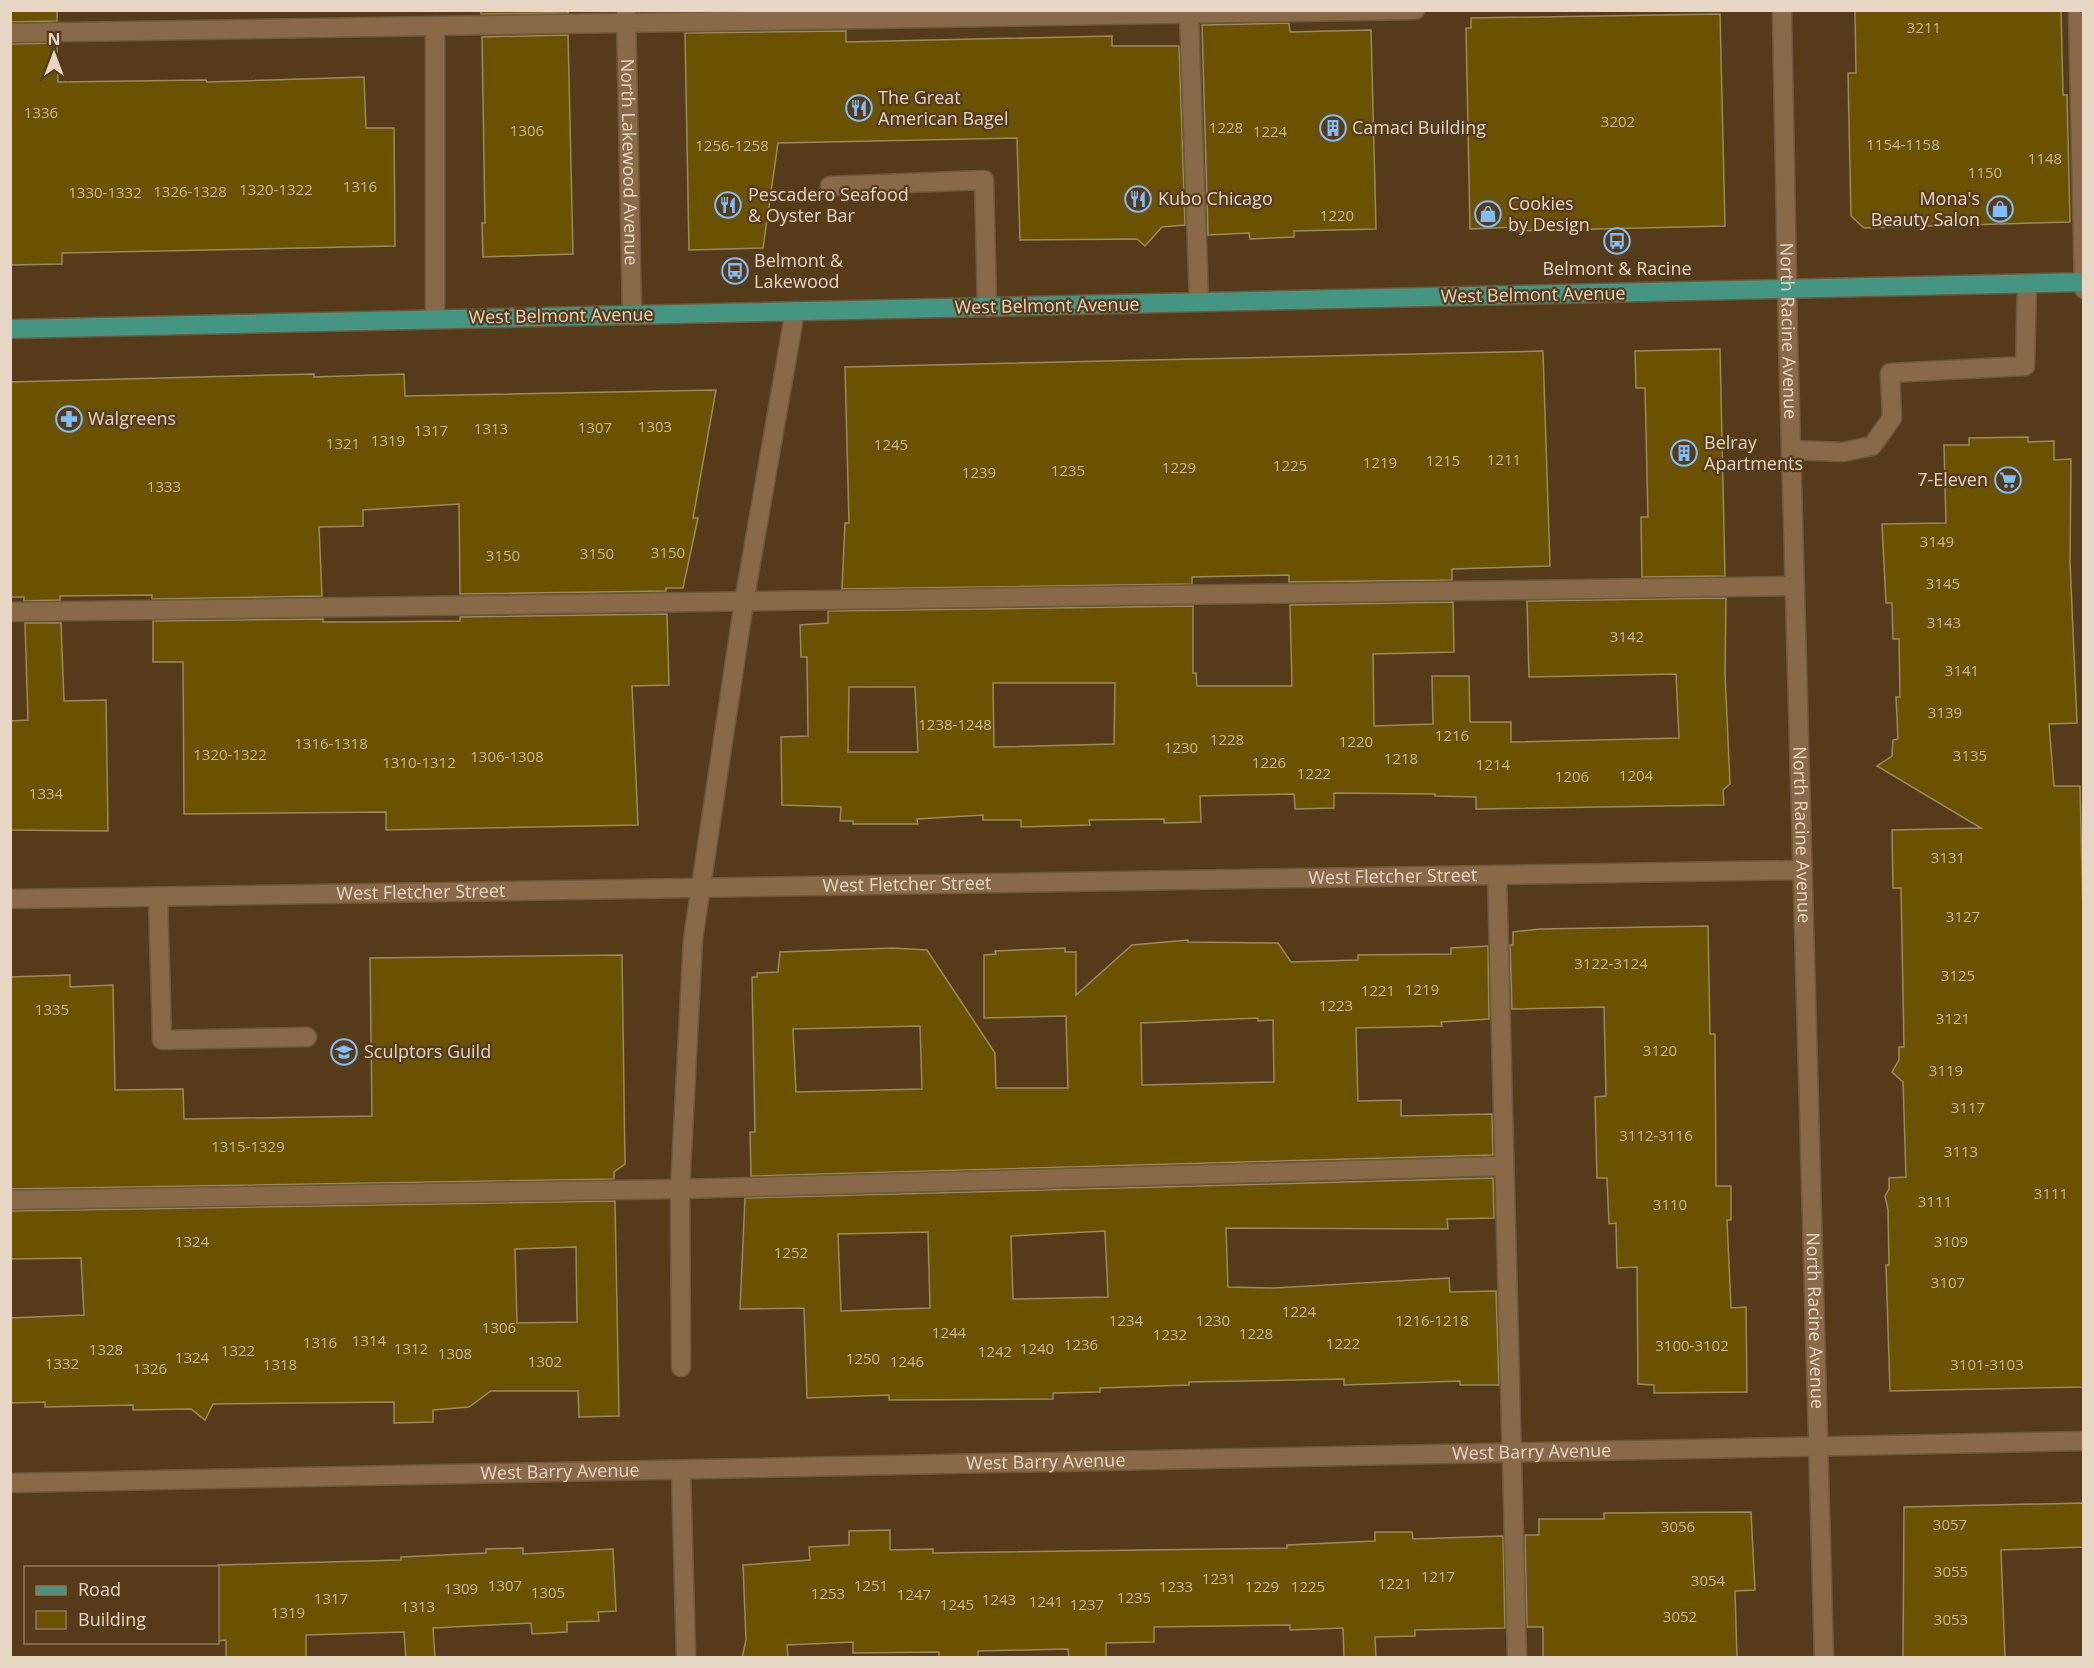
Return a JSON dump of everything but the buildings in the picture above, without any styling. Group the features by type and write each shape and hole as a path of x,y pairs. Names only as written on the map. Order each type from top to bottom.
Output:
{"main road":[{"name":"West Belmont Avenue","path":"10,329 2083,282"}],"street":[{"path":"10,33 334,19 435,26 626,17 1189,14 1415,10"},
{"name":"North Racine Avenue","path":"1782,10 1787,289 1824,1658"},
{"path":"2078,10 2084,289"},
{"path":"1189,14 1199,302"},
{"name":"North Lakewood Avenue","path":"626,17 632,315"},
{"path":"435,26 435,319"},
{"path":"830,186 984,180 987,307"},
{"path":"1792,450 1843,452 1872,446 1892,418 1890,373 2025,366 2027,284"},
{"path":"681,1367 680,1189 693,939 744,602 795,311"},
{"path":"10,612 1795,586"},
{"name":"West Fletcher Street","path":"10,899 1803,870"},
{"path":"1497,875 1517,1658"},
{"path":"158,897 162,1040 307,1036"},
{"path":"10,1200 680,1189 1504,1166"},
{"name":"West Barry Avenue","path":"10,1483 2084,1441"},
{"path":"681,1470 686,1658"}],"place":[{"name":"The Great American Bagel","path":"859,108"},
{"name":"Camaci Building","path":"1333,128"},
{"name":"Kubo Chicago","path":"1138,199"},
{"name":"Pescadero Seafood & Oyster Bar","path":"728,205"},
{"name":"Mona's Beauty Salon","path":"2000,209"},
{"name":"Cookies by Design","path":"1488,214"},
{"name":"Belmont & Racine","path":"1617,241"},
{"name":"Belmont & Lakewood","path":"735,271"},
{"name":"Walgreens","path":"69,419"},
{"name":"Belray Apartments","path":"1684,453"},
{"name":"7-Eleven","path":"2008,480"},
{"name":"Sculptors Guild","path":"344,1052"}]}
